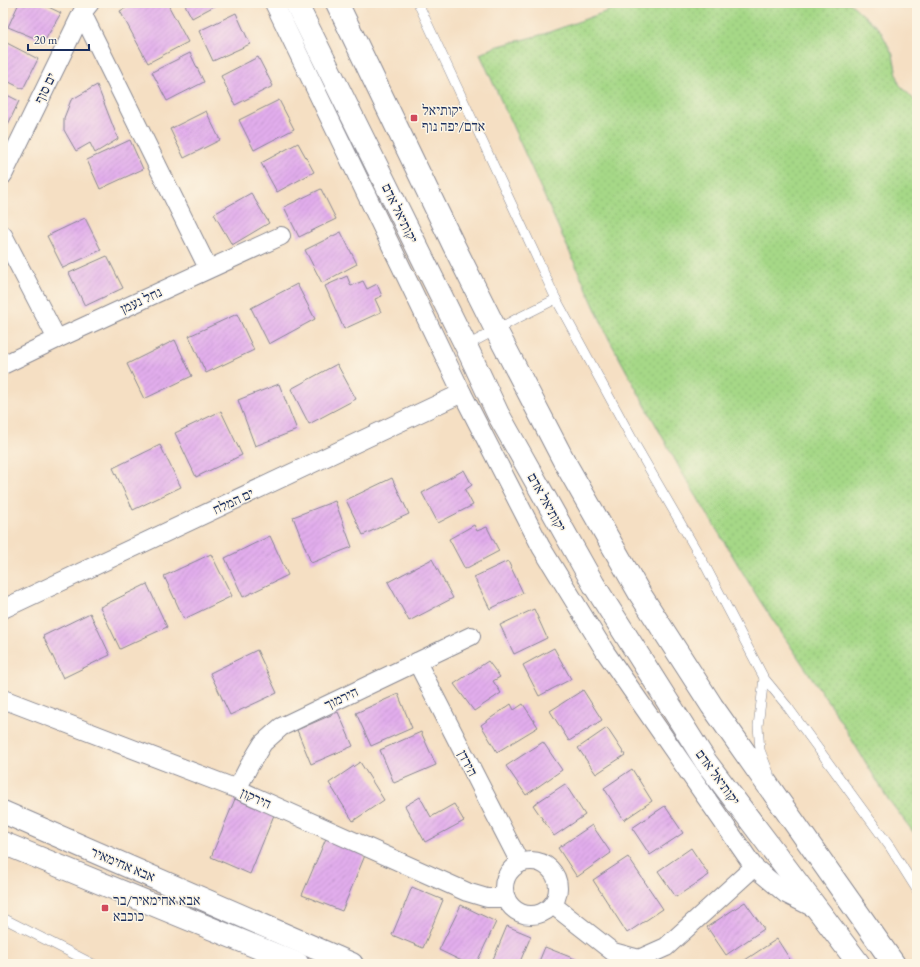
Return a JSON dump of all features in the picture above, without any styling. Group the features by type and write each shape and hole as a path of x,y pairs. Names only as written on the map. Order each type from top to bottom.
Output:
{"main road":[{"name":"יקותיאל אדם","path":"296,3 466,346 498,414 594,585 706,762 859,964"},
{"path":"337,3 496,330 564,461 640,594 712,706 780,800 894,964"},
{"name":"אבא אחימאיר","path":"3,812 352,964"},
{"name":"אבא אחימאיר","path":"3,843 298,964"}],"street":[{"path":"274,3 462,393 540,547 606,653 754,867 786,894 816,909"},
{"path":"86,8 208,268"},
{"name":"ים סוף","path":"3,175 86,8"},
{"path":"3,235 58,339"},
{"name":"נחל נעמן","path":"3,365 208,268 281,236"},
{"name":"ים המלח","path":"3,609 462,393"},
{"name":"הירמוך","path":"238,789 249,766 263,743 281,727 471,636"},
{"name":"הירדן","path":"417,662 520,863"},
{"name":"הירקון","path":"3,700 238,789 467,892 487,898 506,898"},
{"path":"536,861 543,863 555,874 558,882 557,898 553,905 539,914 523,914 510,905 506,898 504,890 508,874 520,863 536,861"},
{"path":"553,905 613,952 639,959 666,947 754,867"}],"lane":[{"path":"418,3 556,299 636,446 706,567 764,678 787,706 881,834 917,890"},
{"path":"466,346 556,299"},
{"path":"764,678 758,726 760,750 780,800"},
{"path":"3,918 93,964"}],"green space":[{"path":"630,3 850,3 880,30 893,55 899,84 917,103 917,837 888,799 833,709 760,601 680,469 609,339 480,54 495,47 544,34"}],"building":[{"path":"19,3 40,3 61,13 44,42 8,27"},
{"path":"135,3 167,3 188,42 148,63 120,11"},
{"path":"184,3 220,3 192,18"},
{"path":"236,13 250,44 213,61 199,31"},
{"path":"3,41 38,59 23,89 3,79"},
{"path":"190,53 204,82 167,101 152,72"},
{"path":"258,57 273,86 235,105 221,76"},
{"path":"97,85 118,139 95,153 90,143 76,151 64,130 64,118 71,100"},
{"path":"3,93 19,101 4,133 3,132"},
{"path":"279,100 294,129 254,150 239,120"},
{"path":"206,111 220,140 184,158 170,129"},
{"path":"130,140 143,169 100,189 87,160"},
{"path":"298,143 314,172 277,192 261,163"},
{"path":"321,189 336,219 299,237 284,207"},
{"path":"251,193 269,223 232,245 214,214"},
{"path":"85,218 101,250 63,268 47,236"},
{"path":"341,232 357,264 322,283 305,250"},
{"path":"107,256 123,288 85,306 69,273"},
{"path":"347,276 351,286 363,281 367,289 377,284 382,296 375,299 381,312 344,329 325,286"},
{"path":"297,284 315,319 269,344 251,308"},
{"path":"237,314 254,350 206,373 189,336"},
{"path":"175,340 192,376 144,399 127,364"},
{"path":"337,364 356,399 309,424 291,389"},
{"path":"279,384 297,430 255,446 238,400"},
{"path":"221,411 242,455 196,477 175,433"},
{"path":"160,445 181,487 133,510 113,468"},
{"path":"464,470 472,485 465,490 473,505 438,523 422,493"},
{"path":"392,478 409,514 363,535 346,500"},
{"path":"335,501 352,547 311,563 293,517"},
{"path":"474,525 477,531 487,527 499,551 465,569 449,539"},
{"path":"270,536 288,575 243,597 225,558"},
{"path":"211,554 232,596 184,619 164,576"},
{"path":"432,559 453,598 409,621 388,582"},
{"path":"508,561 523,593 490,609 474,577"},
{"path":"147,584 167,627 120,649 100,607"},
{"path":"534,609 547,638 514,654 500,625"},
{"path":"90,613 110,655 63,678 43,636"},
{"path":"554,648 571,679 539,696 523,665"},
{"path":"257,650 277,693 230,715 210,673"},
{"path":"488,661 500,677 493,681 501,693 474,711 454,684"},
{"path":"583,690 602,720 569,741 550,711"},
{"path":"398,694 412,728 371,746 356,713"},
{"path":"511,704 514,710 523,704 538,727 497,752 481,725"},
{"path":"338,712 353,746 311,764 297,730"},
{"path":"607,728 625,755 596,774 578,748"},
{"path":"421,732 436,765 394,783 380,750"},
{"path":"543,742 562,770 526,795 506,766"},
{"path":"360,762 384,800 353,821 329,783"},
{"path":"632,769 652,801 624,820 604,788"},
{"path":"565,784 585,815 554,836 533,805"},
{"path":"420,797 431,817 454,804 464,821 425,842 405,806"},
{"path":"235,799 274,815 250,874 211,857"},
{"path":"665,806 683,833 650,855 632,828"},
{"path":"592,825 611,853 577,877 558,848"},
{"path":"327,836 366,853 342,911 302,895"},
{"path":"691,848 709,875 676,897 658,871"},
{"path":"628,857 663,909 627,933 593,880"},
{"path":"412,887 443,900 423,948 392,935"},
{"path":"745,902 764,929 726,955 707,927"},
{"path":"461,905 496,922 476,964 468,964 439,950"},
{"path":"507,926 531,936 519,964 491,964"},
{"path":"777,939 793,964 739,964"},
{"path":"545,947 580,961 579,964 538,964"}],"place":[{"name":"יקותיאל אדם/יפה נוף","path":"414,118"},
{"name":"אבא אחימאיר/בר כוכבא","path":"105,908"}]}
